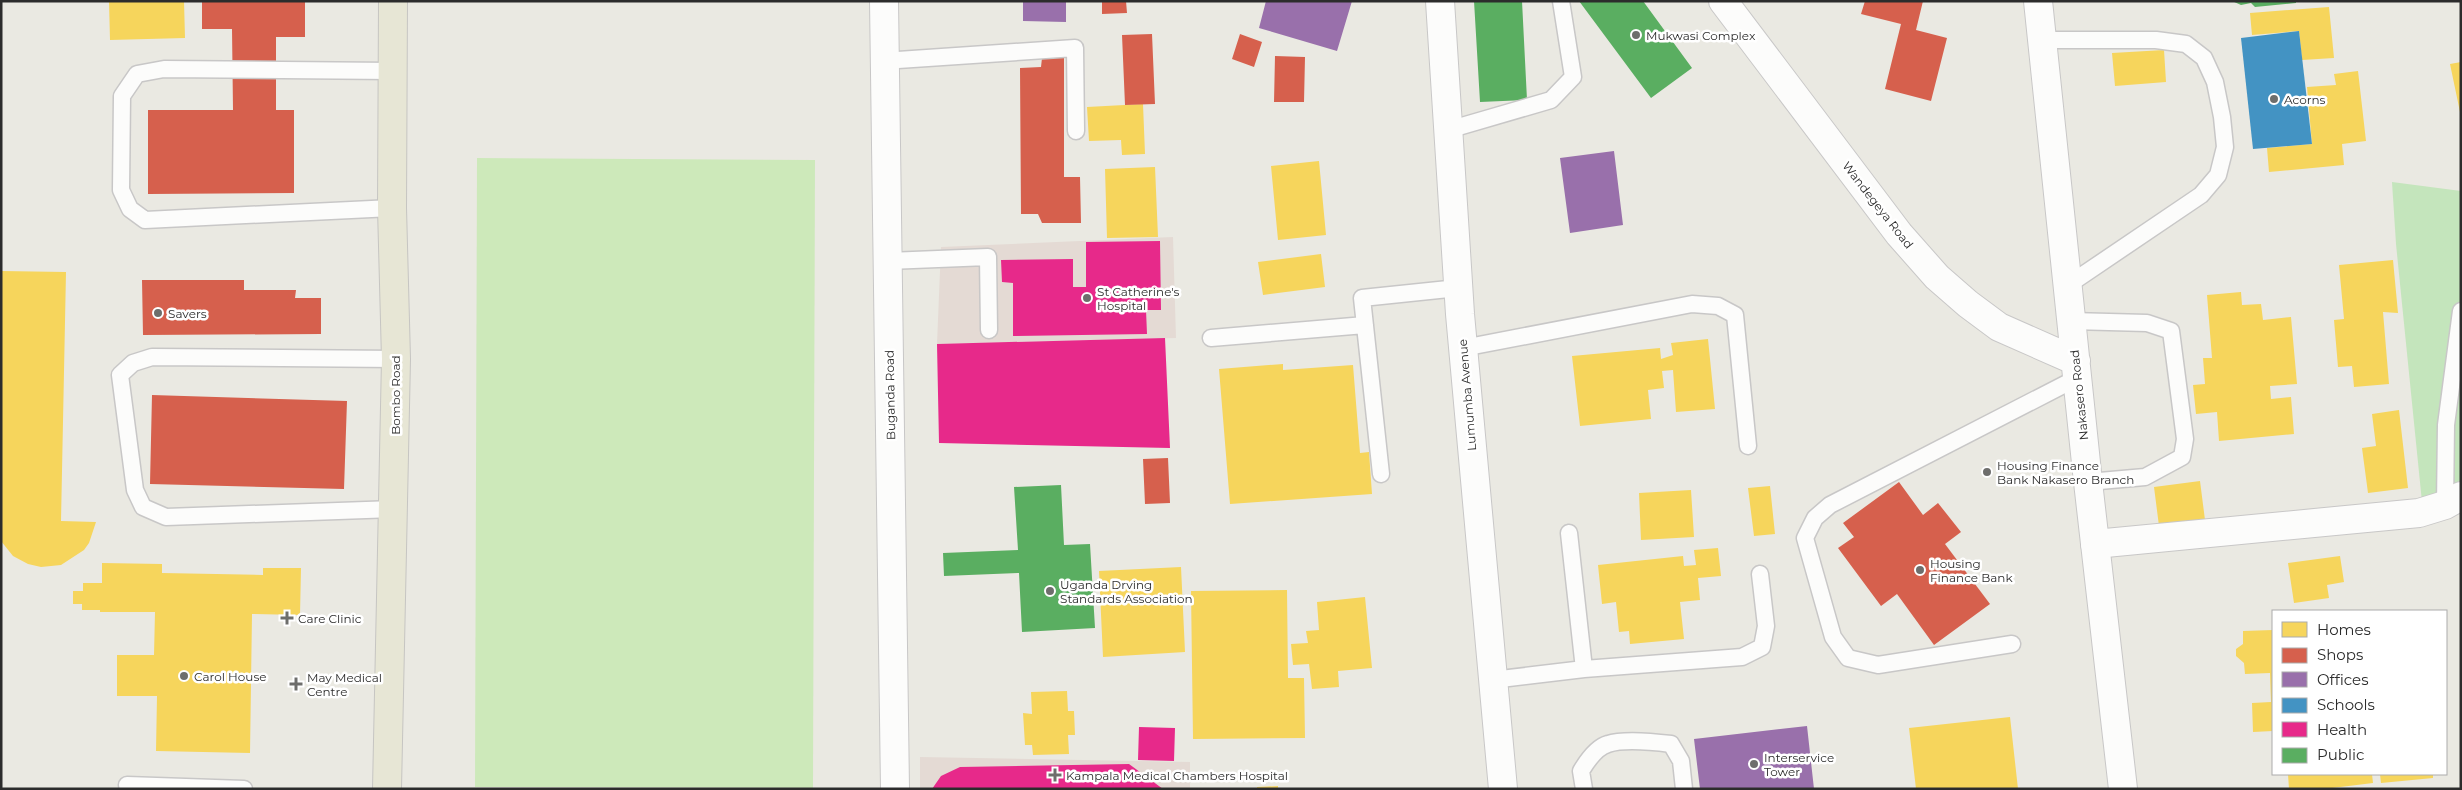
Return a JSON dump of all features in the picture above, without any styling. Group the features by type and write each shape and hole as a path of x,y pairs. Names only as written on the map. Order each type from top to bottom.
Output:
{"main road":[{"name":"Bombo Road","path":"387,789 396,359 392,208 393,1"}],"street":[{"name":"Buganda Road","path":"884,1 895,789"},
{"name":"Lumumba Avenue","path":"1440,1 1458,288 1492,680 1504,789"},
{"name":"Wandegeya Road","path":"1723,1 1898,234 1937,277 1968,304 1999,327 2076,369"},
{"name":"Nakasero Road","path":"2038,1 2088,482 2123,789"},
{"path":"2095,544 2419,513 2453,501"}],"lane":[{"path":"1448,130 1551,100 1573,78 1561,1"},
{"path":"2042,40 2156,40 2186,44 2204,58 2215,82 2222,117 2225,147 2218,175 2201,195 2068,285"},
{"path":"884,61 1075,48 1076,132"},
{"path":"392,208 145,220 130,209 121,190 122,96 137,74 164,68 393,71"},
{"path":"888,261 988,257 989,330"},
{"path":"1381,474 1362,298 1458,288"},
{"path":"1463,348 1692,304 1718,306 1735,315 1748,446"},
{"path":"2453,501 2446,425 2461,311"},
{"path":"2071,321 2147,323 2171,331 2185,439 2182,457 2144,477 2088,482"},
{"path":"1211,338 1365,325"},
{"path":"394,509 166,517 144,507 135,490 120,375 133,363 152,357 396,359"},
{"path":"2012,644 1878,665 1848,658 1833,637 1805,538 1815,518 1830,505 2076,369"},
{"path":"1569,533 1584,669"},
{"path":"1492,680 1584,669 1742,657 1762,647 1766,626 1760,574"},
{"path":"1584,789 1581,771 1590,758 1608,744 1651,742 1671,744 1681,761 1684,789"},
{"path":"127,785 244,789"}],"shaded area":[{"path":"1173,237 1176,338 937,344 941,247"},
{"name":"Kampala Medical Chambers Hospital","path":"920,757 1190,762 1190,789 920,789"}],"green space":[{"path":"477,158 815,160 813,788 475,787"},
{"path":"2392,182 2461,191 2461,480 2422,502 2396,244"}],"building: Homes":[{"path":"109,1 184,1 185,38 110,40"},
{"path":"2329,7 2334,58 2302,60 2299,31 2252,35 2250,13"},
{"path":"2164,50 2166,82 2115,86 2112,53"},
{"path":"2461,62 2461,112 2460,112 2450,64"},
{"path":"2358,71 2366,141 2342,144 2344,165 2269,172 2267,148 2312,144 2307,87 2336,85 2334,74"},
{"path":"1143,104 1145,154 1122,155 1121,140 1089,141 1087,107"},
{"path":"1319,161 1326,235 1278,240 1271,166"},
{"path":"1155,167 1158,237 1107,238 1105,169"},
{"path":"1321,254 1325,287 1263,295 1258,262"},
{"path":"2393,260 2398,313 2383,312 2389,384 2354,387 2352,366 2338,367 2334,320 2344,319 2339,265"},
{"path":"1,271 66,272 61,521 96,522 89,543 84,550 61,565 41,567 28,564 13,556 1,541"},
{"path":"2241,292 2242,305 2261,304 2263,320 2291,317 2297,384 2270,386 2271,399 2291,397 2294,434 2219,441 2217,412 2196,414 2193,385 2205,384 2203,358 2212,358 2207,295"},
{"path":"1708,339 1715,409 1676,412 1673,370 1662,371 1664,388 1648,390 1651,419 1580,426 1572,356 1660,348 1661,359 1673,355 1671,343"},
{"path":"1283,364 1283,370 1353,365 1360,453 1369,452 1372,494 1230,504 1219,369"},
{"path":"2399,410 2408,488 2368,493 2362,448 2376,446 2372,414"},
{"path":"2200,481 2205,520 2159,526 2154,487"},
{"path":"1770,486 1775,534 1754,536 1748,488"},
{"path":"1691,490 1694,537 1641,540 1639,493"},
{"path":"1718,548 1721,576 1698,578 1700,600 1680,602 1684,639 1630,644 1629,631 1619,632 1616,602 1602,604 1598,565 1683,556 1684,566 1696,565 1694,550"},
{"path":"2340,556 2344,582 2327,585 2329,598 2294,603 2288,563"},
{"name":"Carol House","path":"102,563 162,564 162,573 263,575 263,568 301,568 300,615 252,614 250,753 156,751 157,696 117,696 117,655 154,655 155,612 100,612 100,610 82,610 82,604 73,604 73,591 83,591 83,583 102,583"},
{"path":"1181,567 1185,652 1103,657 1099,571"},
{"path":"1287,590 1288,678 1304,678 1305,738 1193,739 1191,591"},
{"path":"1365,597 1372,668 1338,671 1339,687 1312,689 1309,664 1293,665 1291,644 1308,643 1306,631 1319,630 1317,602"},
{"path":"2272,630 2272,731 2253,732 2252,703 2271,702 2270,673 2245,674 2244,663 2236,656 2236,649 2243,644 2243,631"},
{"path":"1067,691 1068,711 1074,711 1075,735 1068,735 1069,754 1033,755 1032,745 1025,745 1023,713 1032,714 1031,692"},
{"path":"2010,717 2018,789 1916,789 1909,728"},
{"path":"2288,775 2372,775 2373,783 2324,789 2289,789"},
{"path":"2380,775 2433,775 2433,778 2381,783"},
{"path":"1278,786 1278,789 1257,789 1257,787"}],"building: Shops":[{"path":"202,1 305,1 305,37 276,37 276,110 294,110 294,193 148,194 148,110 233,110 232,29 202,29"},
{"path":"1102,1 1126,1 1127,13 1102,14"},
{"path":"1865,1 1923,1 1916,30 1947,38 1931,101 1885,89 1901,24 1861,14"},
{"path":"1152,34 1155,104 1125,105 1122,35"},
{"path":"1240,34 1262,42 1254,67 1232,59"},
{"path":"1275,56 1305,57 1304,102 1274,102"},
{"path":"1042,58 1064,58 1064,177 1080,177 1081,223 1042,223 1038,214 1021,214 1020,68 1041,67"},
{"path":"142,280 244,280 244,290 296,290 295,298 321,298 321,334 143,335"},
{"path":"152,395 347,401 344,489 150,484"},
{"path":"1168,458 1170,503 1145,504 1143,459"},
{"path":"1899,482 1923,515 1938,503 1961,532 1945,544 1990,604 1934,645 1897,594 1881,606 1838,548 1854,537 1843,523"}],"building: Offices":[{"path":"1023,1 1066,1 1066,22 1023,21"},
{"path":"1266,1 1352,1 1337,51 1259,28"},
{"path":"1614,151 1623,225 1570,233 1560,158"},
{"name":"Interservice Tower","path":"1807,726 1814,789 1700,789 1694,739"}],"building: Schools":[{"path":"2299,31 2312,144 2253,149 2241,38"}],"building: Health":[{"name":"St Catherine's Hospital","path":"1160,241 1161,310 1146,310 1147,334 1013,336 1013,283 1002,282 1001,260 1073,259 1073,287 1086,287 1086,242"},
{"path":"1165,338 1170,448 939,443 937,344"},
{"path":"1139,727 1175,728 1174,761 1138,760"},
{"name":"Kampala Medical Chambers Hospital","path":"1129,764 1163,789 932,789 941,776 960,767"}],"building: Public":[{"path":"1474,1 1522,1 1527,100 1480,102"},
{"name":"Mukwasi Complex","path":"1579,1 1643,1 1692,68 1651,98"},
{"path":"2232,1 2296,1 2296,3 2255,7 2251,3 2241,5"},
{"path":"1061,485 1064,545 1090,544 1095,628 1022,632 1019,573 944,576 943,553 1018,550 1014,487"}],"place":[{"name":"Mukwasi Complex","path":"1636,35"},
{"name":"Acorns","path":"2274,99"},
{"name":"St Catherine's Hospital","path":"1087,298"},
{"name":"Savers","path":"158,313"},
{"name":"Housing Finance Bank Nakasero Branch","path":"1987,472"},
{"name":"Housing Finance Bank","path":"1920,570"},
{"name":"Uganda Drving Standards Association","path":"1050,591"},
{"name":"Care Clinic","path":"287,618"},
{"name":"Carol House","path":"184,676"},
{"name":"May Medical Centre","path":"296,684"},
{"name":"Interservice Tower","path":"1754,764"},
{"name":"Kampala Medical Chambers Hospital","path":"1055,775"}]}
